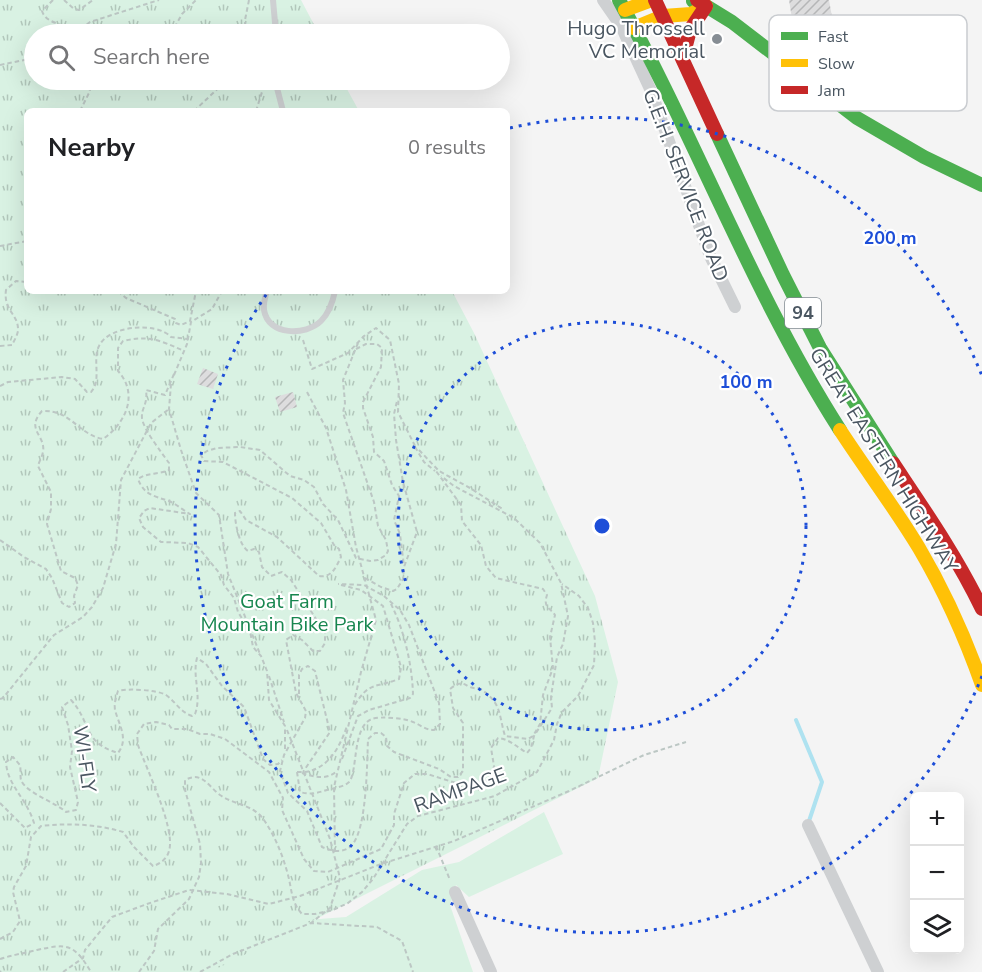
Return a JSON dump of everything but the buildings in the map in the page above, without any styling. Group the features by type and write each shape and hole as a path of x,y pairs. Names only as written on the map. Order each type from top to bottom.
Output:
{"main road":[{"path":"622,5 654,0"},
{"name":"GREAT EASTERN HIGHWAY","path":"654,0 683,57 783,275 820,348 872,432 943,537 982,609"},
{"path":"690,0 702,3 732,22 769,50"},
{"path":"634,28 663,16 691,14 702,3"},
{"path":"683,57 683,42 702,3"},
{"name":"GREAT EASTERN HIGHWAY","path":"622,5 678,112 760,288 799,364 923,555 947,598 969,647 982,685"},
{"path":"848,111 924,156 982,185"}],"street":[{"name":"G.E.H. SERVICE ROAD","path":"603,0 621,26 651,90 710,256 735,307"},
{"path":"808,825 878,972"},
{"path":"455,892 491,972"}],"lane":[{"path":"273,0 275,24"},
{"path":"278,90 282,108"},
{"path":"266,294 264,312 277,327 289,332 312,328 322,320 329,310 334,294"}],"path":[{"path":"53,0 42,11 47,19 60,24"},
{"path":"64,0 74,9 79,10 93,0"},
{"path":"87,24 159,0"},
{"path":"176,24 182,14 196,0"},
{"path":"245,24 249,0"},
{"path":"0,65 24,60"},
{"path":"81,108 89,90"},
{"path":"197,108 216,90"},
{"path":"257,108 262,90"},
{"path":"0,246 24,242"},
{"path":"0,346 12,345 18,332 14,318 4,301 6,290 16,281 24,282"},
{"path":"121,294 175,319 176,323 182,325 190,321 195,294"},
{"path":"220,294 212,309 191,322 188,339 165,395 146,390 148,400 141,416 143,424 169,464 169,470 160,474 150,472 138,479 146,492 171,502 190,514 150,508 144,511 139,518 143,527 161,542 188,543 198,547 221,575 224,585 234,598 238,612 250,631 253,647 261,656"},
{"path":"0,386 8,382 62,377 75,379 87,392 91,392 94,390 98,348 107,336 139,326 154,328 168,334 171,338 188,339"},
{"path":"301,331 312,369 348,353 376,328 390,340 399,384 398,412 424,462 454,486 514,518"},
{"path":"0,540 46,569 62,603 69,606 75,603 74,596 78,585 75,578 61,571 47,524 51,509 51,492 38,466 44,450 34,425 36,418 42,411 58,411 93,437 103,439 120,425 129,399 130,390 118,371 118,348 123,341 135,338 156,338 183,351"},
{"path":"358,344 343,380 345,403 343,413 374,502 378,526 386,540 388,551 386,555 378,560 370,561 356,558 338,520 323,504 315,489 304,480 290,476 260,450 240,447 217,448 201,455 204,461 223,462 292,498 321,523 334,545 339,549 341,557 333,573 324,577 319,576 277,537 246,520 240,511 235,513 235,524 244,548 248,551 254,549 259,552 262,567 271,576 282,572 291,580 325,633 325,643 320,651 313,651 293,635 285,640 299,697 306,711 306,718 280,766 282,782 288,793 307,811 322,847 334,853 351,847 356,839 362,816 368,739 375,733 381,733 386,737 387,746 394,752 439,769 451,777 458,777 463,771 463,723 453,708 450,689 457,683 465,683 473,689 479,688 494,699 501,712 500,719 505,736 528,739 533,736 540,724 543,695 553,668 550,637 555,615 546,607 547,595 543,590 496,578 486,566 482,545 462,521 461,505 436,471"},
{"path":"355,350 366,344 377,344 382,348 381,367 363,402 363,408 373,437 374,452 384,461 392,485 399,496 394,520 400,534 404,566 402,583 393,591 365,578"},
{"path":"174,374 169,409 196,493 219,515 228,574 267,671 285,726 334,853 340,878 330,908 311,923 233,954 200,972"},
{"path":"308,392 326,428 346,490 356,547 376,620 334,787 334,853"},
{"path":"399,395 394,414 396,440 403,482 417,532 404,566"},
{"path":"0,699 25,673 54,634 83,617 92,607 103,588 116,544 122,480 151,423 169,409"},
{"path":"0,939 13,932 20,921 13,892 14,887 26,866 31,837 41,826 58,824 102,826 123,832 153,866 161,864 170,851 168,824 138,745 137,734 144,724 156,722 169,724 172,729 187,729 225,739 269,772 283,798 282,810 304,859 315,871 328,872 381,849 394,825 394,814 404,783 415,774 428,774 465,788 478,786 492,777 494,766 491,748 498,738 507,739 527,753 534,736 552,708 551,697 557,657 563,644 568,616 561,584 540,543 514,518 470,488 439,471 416,447"},
{"path":"338,584 364,585 400,610 409,624 439,703 440,724 434,730 428,730 402,718 373,718 367,722 357,745 352,777 343,786 309,795 300,792 297,772 308,772 327,762 333,756 352,710 366,690 399,679 401,667 383,606 361,590 338,584"},
{"name":"RAMPAGE","path":"324,912 348,903 362,892 373,879 407,824 418,816 495,796 537,771 554,740 562,712 578,696 594,665 593,623 588,608 579,596 561,584"},
{"path":"297,772 318,778 338,771 358,716 369,710 410,698 413,694 411,670 397,617 390,602 384,597"},
{"name":"WI-FLY","path":"0,803 25,828 34,823 30,810 6,773 6,762 13,757 20,765 20,778 28,789 57,804 66,812 76,810 78,802 70,767 72,751 68,725 62,707 71,700 80,710 94,741 118,753 124,739 115,710 118,691 151,691 165,694 185,714 192,716 198,708 194,669 197,658 206,664 222,687 243,707 263,759 270,765 278,764 284,755"},
{"path":"299,697 299,675 302,669 308,666 315,671 330,732 303,772"},
{"path":"267,671 269,700 285,726 284,755"},
{"path":"63,972 83,958 85,950 112,917 189,890 227,894 269,904 292,898 381,864 454,841 644,755 686,742"},
{"path":"139,972 154,951 158,929 189,898 199,877 201,863 199,836 185,790 185,780 193,776 201,778 226,800 252,808 263,819 279,847 288,875 294,906 302,914 324,912"},
{"path":"436,846 455,892"},
{"path":"311,923 377,927 402,941 413,972"},
{"path":"0,959 60,945 72,948 83,958 91,972"}],"green space":[{"name":"Goat Farm Mountain Bike Park","path":"0,0 301,0 314,24 24,24 24,90 347,90 357,108 24,108 24,294 454,294 474,333 595,596 618,682 598,778 210,972 0,972"},
{"path":"544,812 563,854 469,897 456,885 450,905 473,972 115,972 279,922 346,917 422,870 459,862"}],"waterway":[{"path":"796,720 822,782 808,824"}],"traffic: fast":[{"path":"619,0 752,271 809,378 840,430"},
{"path":"693,1 732,22 769,50"},
{"path":"848,111 924,157 982,185"},
{"path":"717,134 820,348 893,463"}],"traffic: slow":[{"path":"625,10 652,0"},
{"path":"634,28 663,16 691,14 706,6"},
{"path":"840,430 919,548 954,615 982,685"}],"traffic: jam":[{"path":"655,0 717,134"},
{"path":"683,57 690,30 706,6 697,0"},
{"path":"893,463 951,553 982,609"}],"place":[{"name":"Hugo Throssell VC Memorial","path":"717,39"}]}
